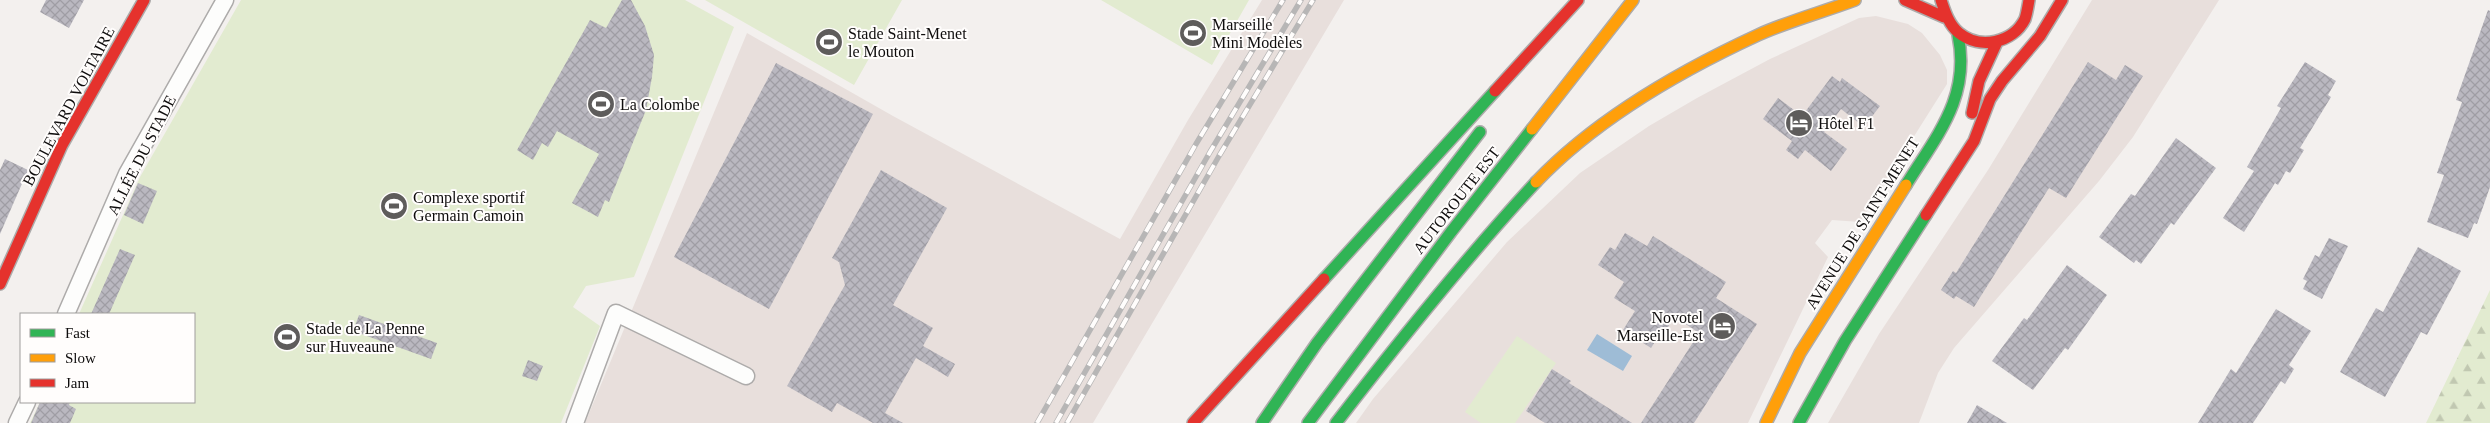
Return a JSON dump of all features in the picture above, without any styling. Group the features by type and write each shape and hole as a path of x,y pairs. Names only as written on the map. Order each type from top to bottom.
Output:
{"main road":[{"name":"BOULEVARD VOLTAIRE","path":"0,284 62,146 144,0"},
{"path":"1193,423 1578,0"},
{"path":"1510,93 1582,0"},
{"name":"AUTOROUTE EST","path":"1308,423 1451,232 1633,0"},
{"path":"1336,423 1406,332 1483,239 1540,178 1590,134 1646,94 1759,35 1855,0"},
{"path":"1905,0 1944,17"},
{"path":"1941,0 1944,17 1958,35 1970,41 1984,44 1998,42 2010,36 2019,27 2026,15 2030,1"},
{"path":"1799,423 1845,341 1974,141 1990,99 2002,81 2040,36 2062,0"},
{"name":"AVENUE DE SAINT-MENET","path":"1766,423 1800,354 1950,114 1962,84 1964,65 1958,35"},
{"path":"1931,206 1966,136 1979,81 1998,42"},
{"name":"AUTOROUTE EST","path":"1262,423 1317,343 1485,125"},
{"path":"1821,344 1925,176"}],"street":[{"name":"ALLÉE DU STADE","path":"66,313 127,174 225,0"},
{"path":"575,423 616,313 746,376"},
{"path":"17,423 27,403"}],"shaded area":[{"path":"1262,0 1344,0 1093,423 585,423 747,33 893,116 1120,239 1188,120"},
{"path":"2092,0 2219,0 2133,137 2099,181 1954,348 1938,373 1919,423 1828,423 1879,334 1988,170"},
{"path":"1876,16 1908,24 1922,33 1940,55 1947,70 1947,84 1860,222 1832,220 1815,243 1828,257 1748,423 1356,423 1373,399 1507,242 1580,173 1649,126 1770,59 1859,18"}],"green space":[{"name":"Complexe sportif Germain Camoin","path":"241,0 685,0 734,27 634,277 586,286 573,307 600,326 561,423 30,423 40,403 195,403 195,313 79,313 140,177"},
{"name":"Stade Saint-Menet le Mouton","path":"705,0 902,0 854,85"},
{"name":"Marseille Mini Modèles","path":"1101,0 1249,0 1212,65"},
{"path":"2490,290 2490,423 2426,423"},
{"path":"1517,336 1556,363 1515,423 1481,423 1465,412"}],"water":[{"path":"1597,334 1632,356 1623,371 1587,350"}],"building":[{"path":"46,0 84,0 69,28 40,12"},
{"name":"La Colombe","path":"622,0 631,0 645,26 654,55 652,77 646,110 609,202 605,200 598,217 572,203 599,154 557,131 548,147 542,143 533,160 517,150 590,20 606,28"},
{"path":"2488,10 2490,11 2490,187 2477,224 2474,223 2468,238 2427,222 2444,175 2437,173 2462,102 2456,100"},
{"path":"2088,62 2116,80 2125,65 2143,76 2066,198 2049,188 1974,307 1956,296 1954,299 1941,290 1953,271 1956,273"},
{"path":"2305,62 2336,81 2328,95 2331,97 2300,148 2304,150 2290,173 2286,171 2278,185 2275,183 2244,232 2223,218 2254,171 2247,167 2281,108 2277,106"},
{"path":"776,63 873,114 769,309 674,257"},
{"name":"Hôtel F1","path":"1832,76 1840,82 1842,78 1880,106 1864,127 1841,109 1824,132 1847,149 1831,171 1805,150 1798,159 1786,150 1792,141 1763,119 1778,98 1802,116"},
{"path":"2176,138 2216,168 2174,225 2171,223 2141,264 2136,260 2134,263 2099,237 2131,194 2135,196"},
{"path":"5,159 28,170 0,234 0,170"},
{"path":"881,170 947,208 893,305 933,328 923,346 955,364 948,377 916,358 885,413 903,423 873,423 837,403 832,412 787,386 845,285 839,262 832,258"},
{"path":"138,183 157,191 143,224 124,215"},
{"name":"Novotel Marseille-Est","path":"1625,233 1647,246 1653,236 1726,282 1716,298 1757,324 1694,423 1641,423 1699,333 1675,317 1666,330 1663,329 1651,348 1623,330 1635,311 1614,298 1624,282 1598,265 1610,247 1615,250"},
{"path":"2329,238 2348,246 2322,299 2303,289 2307,281 2303,279 2315,255 2319,257"},
{"path":"2418,247 2461,271 2427,335 2421,332 2385,397 2340,372 2376,308 2383,312"},
{"path":"120,249 135,255 109,313 91,313"},
{"path":"2067,265 2107,295 2068,350 2065,348 2033,390 1992,361 2024,318 2027,320"},
{"path":"2276,309 2311,331 2289,365 2294,369 2285,384 2281,381 2253,423 2198,423 2231,369 2236,373"},
{"path":"359,315 437,343 431,359 353,331"},
{"path":"528,360 543,366 537,381 522,376"},
{"path":"1552,369 1571,381 1569,383 1632,423 1545,423 1526,411"},
{"path":"40,403 70,403 69,405 76,409 70,423 31,423"},
{"path":"1977,405 2007,423 1967,423"}],"railway":[{"path":"1037,423 1196,144 1283,0"},
{"path":"1056,423 1210,152 1301,0"},
{"path":"1067,423 1219,156 1313,0"}],"traffic: fast":[{"path":"1906,185 1940,132 1955,97 1960,78 1961,57 1958,35"},
{"path":"1324,279 1495,91"},
{"path":"1308,423 1451,232 1532,129"},
{"path":"1262,423 1317,343 1480,132"},
{"path":"1336,423 1433,300 1536,182"},
{"path":"1799,423 1845,341 1926,215"}],"traffic: slow":[{"path":"1532,129 1633,0"},
{"path":"1536,182 1560,159 1612,117 1669,81 1758,35 1855,0"},
{"path":"1766,423 1800,353 1906,185"}],"traffic: jam":[{"path":"0,284 62,145 144,0"},
{"path":"1495,91 1578,0"},
{"path":"1905,0 1944,17"},
{"path":"1941,0 1948,18 1959,33 1967,38 1986,42 1995,41 2013,34 2025,19 2029,0"},
{"path":"1926,215 1974,141 1990,99 2002,81 2040,36 2062,0"},
{"path":"1972,113 1979,81 1997,42"},
{"path":"1193,423 1324,279"}],"place":[{"name":"Marseille Mini Modèles","path":"1193,33"},
{"name":"Stade Saint-Menet le Mouton","path":"829,42"},
{"name":"La Colombe","path":"601,104"},
{"name":"Hôtel F1","path":"1799,123"},
{"name":"Complexe sportif Germain Camoin","path":"394,206"},
{"name":"Novotel Marseille-Est","path":"1722,326"},
{"name":"Stade de La Penne sur Huveaune","path":"287,337"}]}
